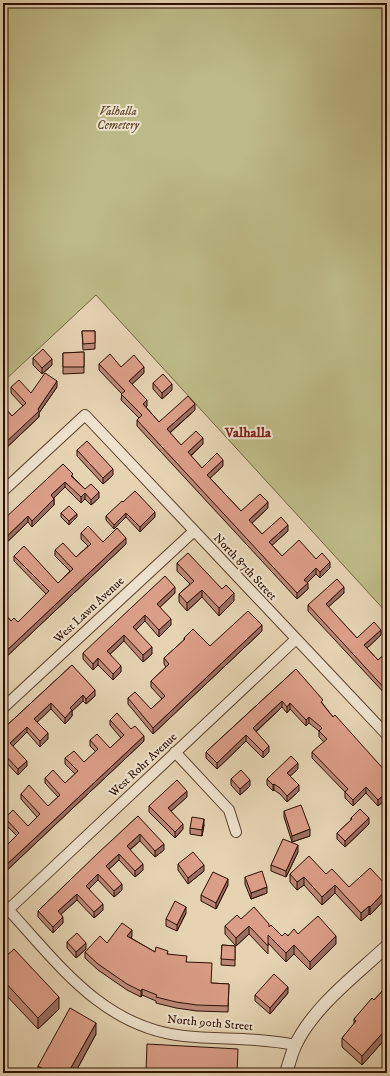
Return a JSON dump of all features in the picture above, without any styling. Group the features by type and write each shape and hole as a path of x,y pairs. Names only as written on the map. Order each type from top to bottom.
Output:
{"street":[{"name":"North 87th Street","path":"3,491 85,415 387,735"},
{"name":"West Lawn Avenue","path":"3,708 194,531"},
{"name":"West Rohr Avenue","path":"6,907 296,639"},
{"path":"175,752 229,810 236,832"},
{"name":"North 90th Street","path":"6,907 64,972 81,988 119,1015 144,1027 162,1033 184,1036 276,1041 295,1045"},
{"path":"286,1073 295,1045 308,1025 329,1000 387,946"}],"green space":[{"name":"Valhalla Cemetery","path":"3,3 387,3 387,613 96,295 3,382"}],"building":[{"path":"82,331 95,331 95,343 83,344"},
{"path":"43,349 52,359 42,368 33,358"},
{"path":"84,352 84,367 63,367 63,353"},
{"path":"110,354 121,367 134,355 144,367 129,381 147,400 143,404 159,422 188,396 195,404 167,429 181,445 196,431 203,438 188,452 202,468 217,453 223,460 207,475 241,511 260,494 268,502 249,520 262,534 281,517 288,525 269,542 282,556 299,540 316,559 322,553 330,562 320,572 316,568 304,580 308,583 297,593 137,420 142,415 121,394 125,391 99,364"},
{"path":"45,373 57,381 38,409 39,411 3,445 3,406 12,416 26,403 11,387 19,380 31,393"},
{"path":"163,374 172,384 162,393 153,383"},
{"path":"87,441 113,469 103,478 77,450"},
{"path":"63,464 73,474 71,476 85,489 91,484 99,492 91,500 85,493 81,497 65,482 51,495 54,499 32,521 28,516 3,540 3,520"},
{"path":"135,491 155,512 140,527 126,513 114,525 106,516"},
{"path":"69,506 77,514 69,521 61,513"},
{"path":"88,526 103,542 117,528 126,538 3,654 3,634 6,632 3,629 3,612 11,621 14,618 18,622 49,591 14,556 24,546 58,583 73,569 55,550 63,543 76,557 91,544 81,533"},
{"path":"188,553 222,589 226,585 234,593 219,608 202,590 187,603 179,594 194,581 177,563"},
{"path":"165,576 175,587 157,604 171,619 159,630 145,615 133,627 152,647 143,655 124,635 107,651 121,666 113,674 98,658 93,664 83,653"},
{"path":"337,579 344,587 326,604 357,638 374,622 381,630 364,645 378,660 387,652 387,691 308,605"},
{"path":"248,611 262,625 153,728 128,698 135,692 151,709 165,696 151,681 169,664 164,658 185,639 184,638 193,629 210,646"},
{"path":"72,665 95,690 86,699 83,695 70,708 72,710 65,718 51,703 34,719 48,733 40,741 27,727 10,743 27,761 18,769 3,753 3,729"},
{"path":"296,669 323,700 321,702 333,717 335,715 387,773 387,792 378,800 366,787 353,800 345,792 348,789 312,752 327,739 319,731 322,728 309,717 306,720 290,703 287,707 282,701 253,728 269,746 263,752 246,735 217,763 206,752"},
{"path":"117,713 131,729 135,726 144,736 3,868 3,841 7,845 19,833 5,818 13,810 28,826 40,814 21,794 29,785 48,806 60,795 45,778 53,770 65,783 78,771 65,758 74,751 84,762 98,749 90,740 97,734 110,748 124,735 110,720"},
{"path":"291,756 298,763 287,773 299,785 287,796 280,788 274,784 273,785 267,779"},
{"path":"241,770 250,780 240,789 231,779"},
{"path":"177,780 187,791 168,808 183,824 175,832 149,806"},
{"path":"301,805 310,829 292,836 284,811"},
{"path":"360,809 369,818 345,841 337,833"},
{"path":"138,816 164,844 155,851 140,834 127,846 143,864 135,871 119,854 106,866 122,884 114,891 98,874 86,886 103,904 94,912 77,894 58,911 63,917 53,927 38,911"},
{"path":"192,817 204,819 202,830 190,828"},
{"path":"283,839 298,845 286,871 271,865"},
{"path":"193,852 204,865 188,878 178,864"},
{"path":"309,856 326,874 332,869 349,887 370,868 387,886 387,889 370,907 369,906 361,913 335,885 322,897 304,877 297,882 290,874"},
{"path":"262,871 267,887 251,893 245,877"},
{"path":"213,872 228,879 216,903 201,895"},
{"path":"175,901 186,907 177,925 166,919"},
{"path":"254,907 269,924 269,927 271,925 282,936 285,933 288,936 294,929 298,934 318,916 336,936 310,962 294,945 286,953 268,935 268,946 249,926 236,938 225,926 237,915 241,919"},
{"path":"122,923 132,930 127,936 155,952 156,947 168,951 167,954 187,956 186,962 212,963 211,983 229,984 228,1006 197,1005 156,997 157,995 142,989 141,991 127,984 98,964 85,952 100,936 107,943"},
{"path":"77,933 86,943 76,952 67,942"},
{"path":"222,945 235,946 235,960 221,959"},
{"path":"14,949 59,997 38,1018 3,980 3,959"},
{"path":"274,974 288,987 270,1008 255,995"},
{"path":"387,986 387,1028 362,1056 342,1038 356,1021 354,1019 372,998 374,1000"},
{"path":"70,1008 96,1023 68,1073 50,1073 38,1066"},
{"path":"147,1044 238,1049 237,1073 146,1073"}],"district":[{"name":"Valhalla","path":"248,433"}]}
